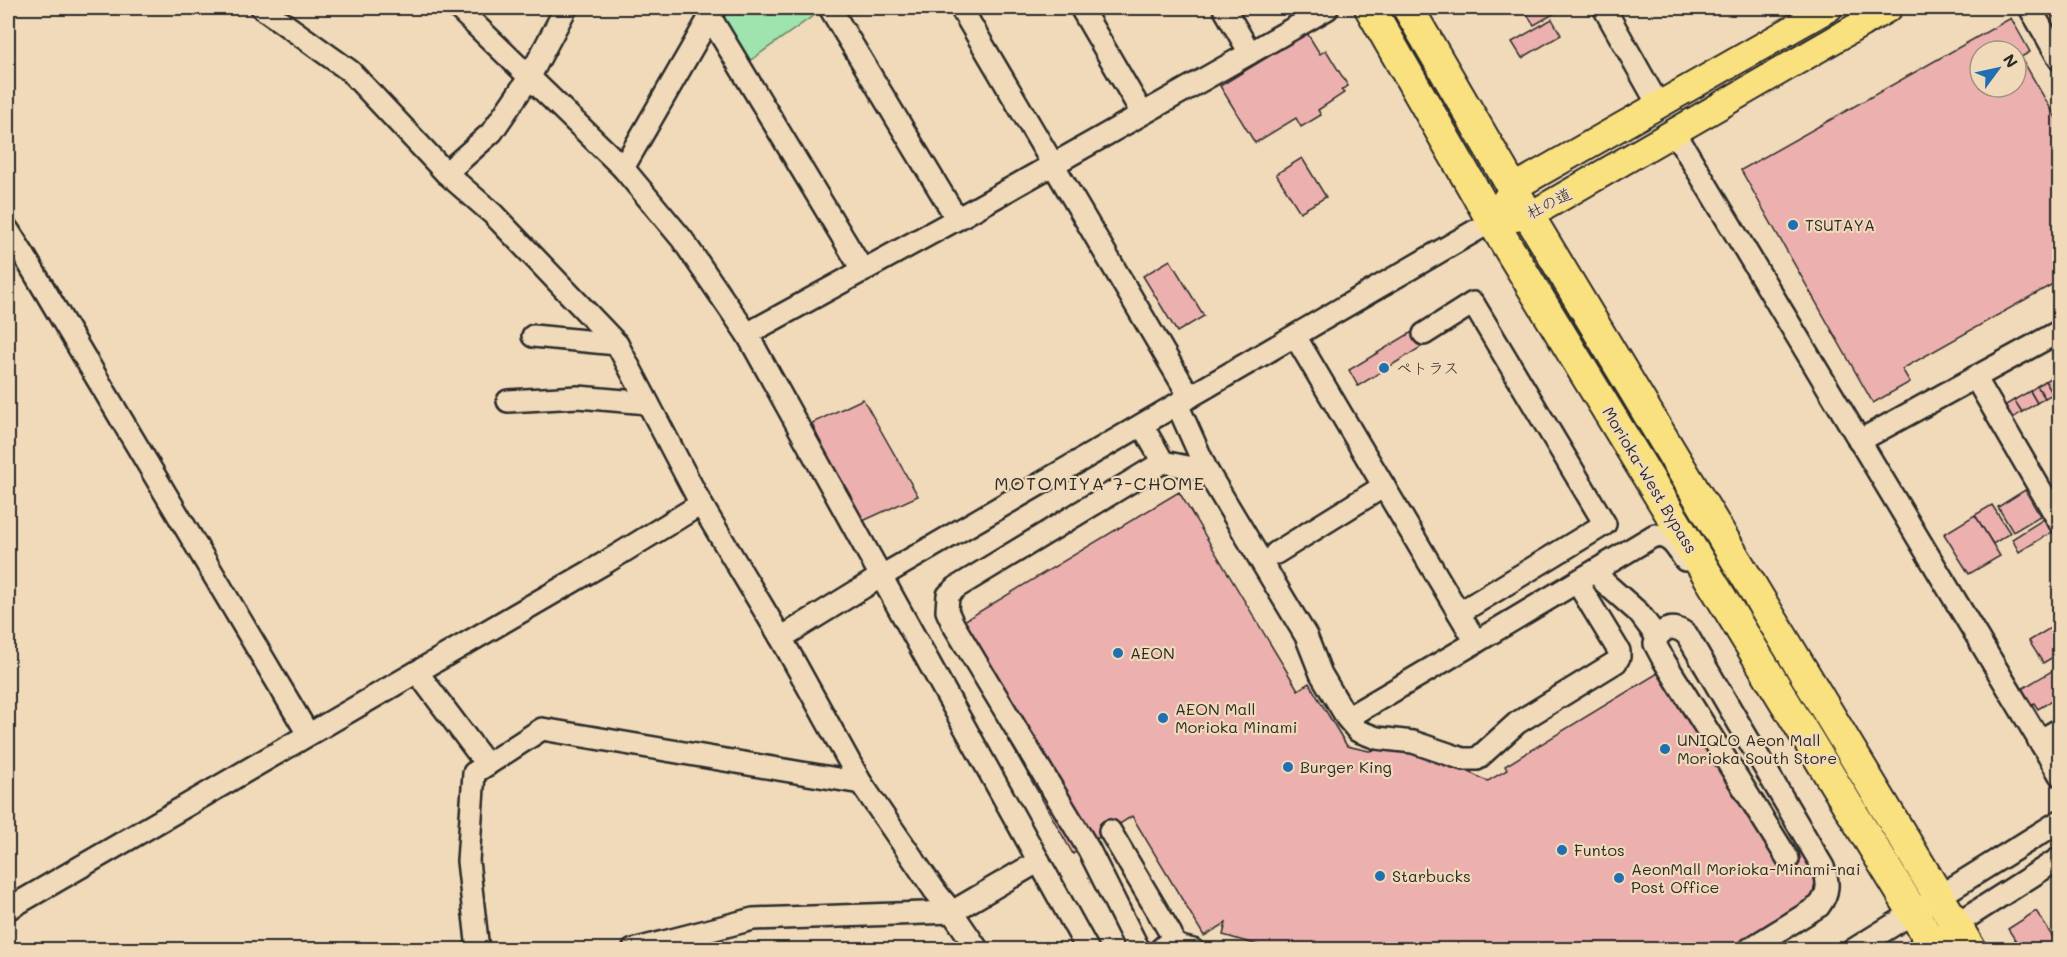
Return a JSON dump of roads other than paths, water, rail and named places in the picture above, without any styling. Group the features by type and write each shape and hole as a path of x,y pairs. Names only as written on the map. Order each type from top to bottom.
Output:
{"highway":[{"name":"Morioka-West Bypass","path":"1370,8 1492,221 1913,912 1927,947"},
{"name":"Morioka-West Bypass","path":"1408,8 1529,216 1971,950"}],"main road":[{"name":"杜の道","path":"1492,221 1513,189 1829,8"},
{"name":"杜の道","path":"1492,221 1529,216 1889,8"}],"street":[{"path":"264,8 350,71 446,173 492,214 617,344 701,504 781,638 861,783 978,950"},
{"path":"458,8 623,168 682,238 747,334 1088,950"},
{"path":"446,173 492,132 529,78 566,8"},
{"path":"830,8 957,219"},
{"path":"962,8 1054,163 1184,401 1207,471 1306,636 1321,674 1347,718 1358,731 1377,738 1413,742 1463,759 1477,759 1517,723 1616,662 1620,657 1619,651 1577,582"},
{"path":"1081,8 1142,113"},
{"path":"1224,8 1250,53"},
{"path":"1604,8 1659,106"},
{"path":"2030,8 2060,60"},
{"path":"747,334 957,219 1327,9"},
{"path":"623,168 713,12 863,271"},
{"path":"1674,131 2060,775"},
{"path":"781,638 880,577 1492,221"},
{"path":"8,230 308,734"},
{"path":"1424,334 1473,303 1605,524 1459,613"},
{"path":"1859,441 2060,331"},
{"path":"533,336 617,344"},
{"path":"1295,336 1476,642"},
{"path":"1975,377 2060,523"},
{"path":"508,401 578,397 648,403"},
{"path":"1142,425 1163,462"},
{"path":"1139,950 1089,850 953,624 947,611 948,595 957,587 1163,462 1207,471"},
{"path":"1276,553 1384,486"},
{"path":"8,909 603,564 701,504"},
{"path":"1347,718 1655,535 1665,536 1673,542 1746,654 1759,660"},
{"path":"1596,570 1605,583 1639,612 1657,637"},
{"path":"1748,950 1819,906 1828,889 1828,879 1687,635 1674,627 1663,632 1657,637 1655,644 1663,659 1788,859"},
{"path":"417,672 487,765"},
{"path":"478,950 468,861 474,773 542,729 861,783"},
{"path":"2039,741 2060,729"},
{"path":"1853,950 2060,821"},
{"path":"1110,831 1171,934 1165,945 1193,950"},
{"path":"1927,947 1955,924 2060,858"},
{"path":"633,950 753,919 952,912 1039,861"}],"place":[{"name":"TSUTAYA","path":"1793,225"},
{"name":"ペトラス","path":"1384,368"},
{"name":"AEON","path":"1118,653"},
{"name":"AEON Mall Morioka Minami","path":"1163,718"},
{"name":"UNIQLO Aeon Mall Morioka South Store","path":"1665,749"},
{"name":"Burger King","path":"1288,767"},
{"name":"Funtos","path":"1562,850"},
{"name":"Starbucks","path":"1380,876"},
{"name":"AeonMall Morioka-Minami-nai Post Office","path":"1619,878"}],"district":[{"name":"MOTOMIYA 7-CHOME","path":"1100,484"}]}
